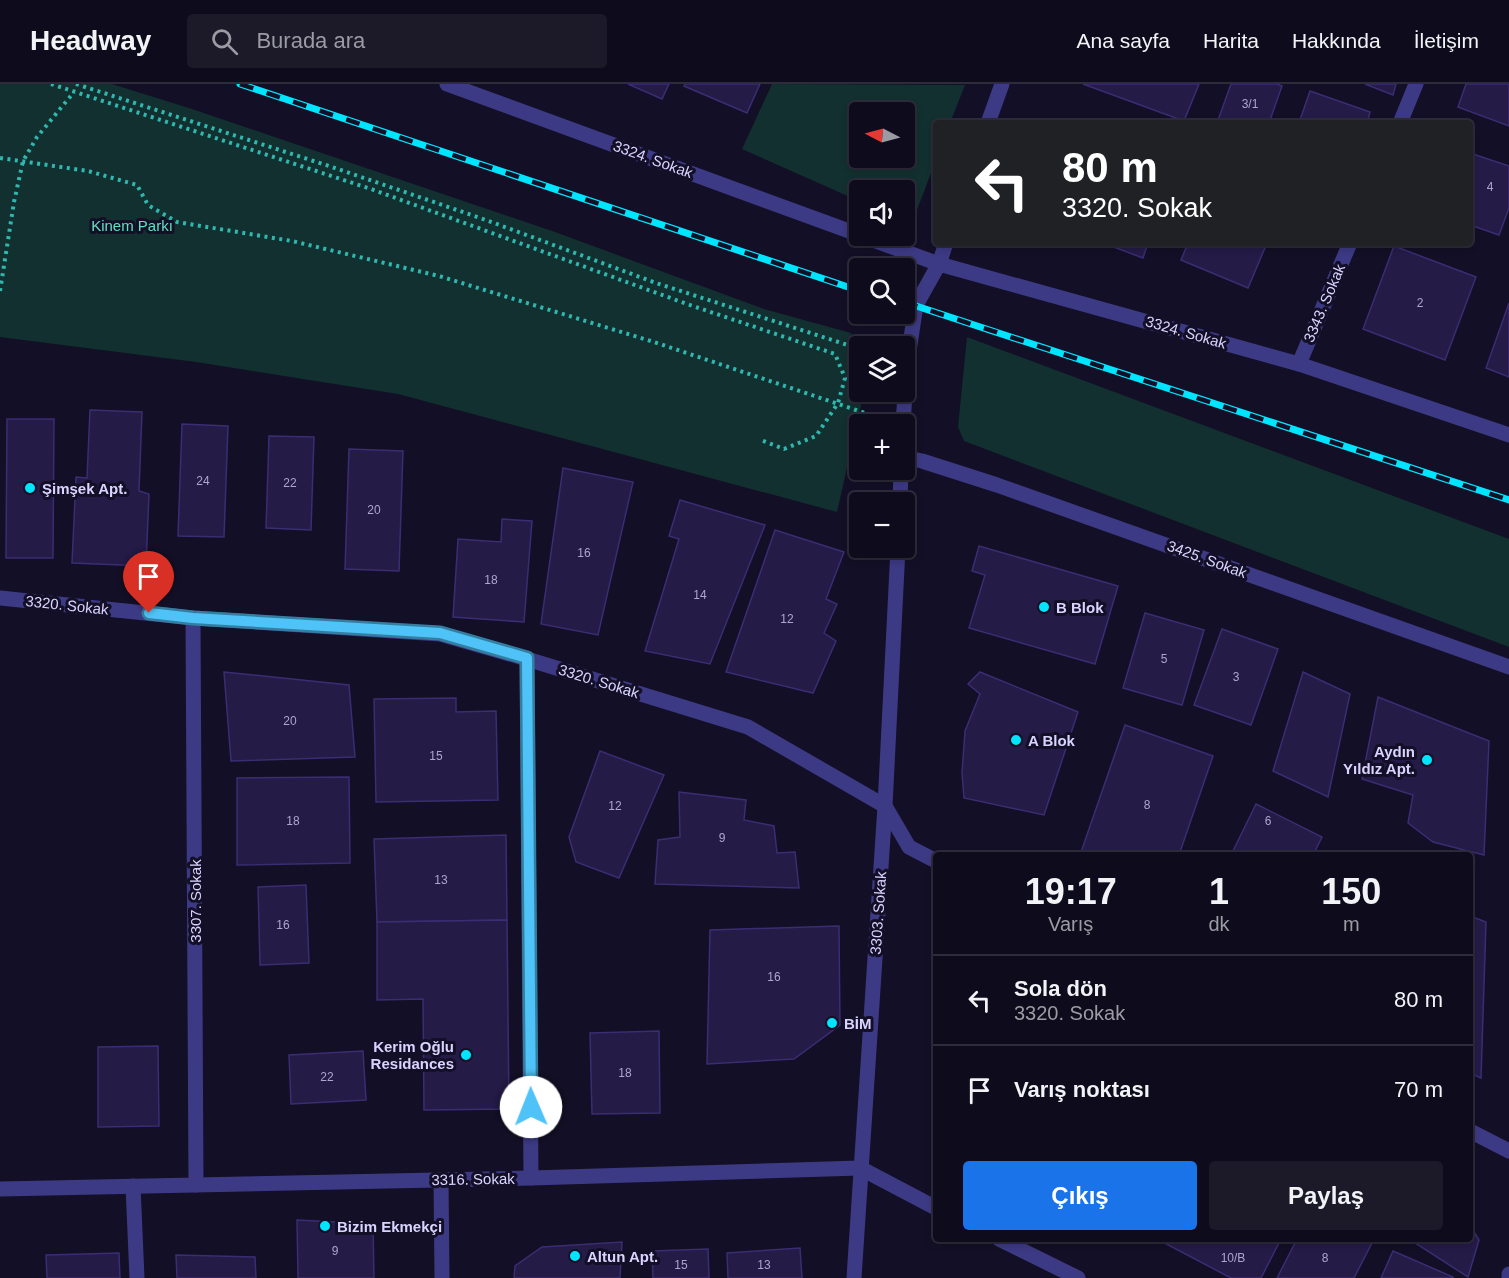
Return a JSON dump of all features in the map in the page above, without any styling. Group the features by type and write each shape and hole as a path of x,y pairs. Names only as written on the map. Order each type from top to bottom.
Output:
{"street":[{"name":"3324. Sokak","path":"447,84 849,231"},
{"path":"989,120 1002,84"},
{"path":"1401,120 1416,84"},
{"name":"3324. Sokak","path":"891,246 939,264 1299,364 1509,435"},
{"path":"904,414 907,364 916,305 939,264 945,246"},
{"name":"3343. Sokak","path":"1299,364 1349,246"},
{"name":"3425. Sokak","path":"915,459 997,484 1509,667"},
{"name":"3303. Sokak","path":"854,1278 885,806 897,558"},
{"name":"3320. Sokak","path":"0,598 193,618 440,633 747,727 885,806 909,847 933,859"},
{"name":"3307. Sokak","path":"193,618 196,1185"},
{"path":"527,658 531,1178"},
{"path":"1473,1133 1509,1151"},
{"name":"3316. Sokak","path":"0,1189 531,1178 860,1168 933,1206"},
{"path":"441,1180 442,1278"},
{"path":"133,1186 137,1278"},
{"path":"1005,1242 1078,1278"}],"path":[{"path":"51,84 372,189 687,304 835,354 845,378 838,403 816,436 784,449 761,440"},
{"path":"76,84 343,170 656,283 849,345"},
{"path":"0,291 23,161 37,137 75,92"},
{"path":"0,158 88,171 137,184 148,205 177,222 292,241 439,276 654,342 869,414"}],"green space":[{"name":"Kinem Parkı","path":"0,84 112,84 555,232 764,309 851,333 852,336 849,336 849,402 862,402 859,414 849,414 849,459 837,512 398,394 196,362 0,337"},
{"path":"772,84 965,85 951,120 933,120 933,168 915,215 915,180 849,180 849,197 742,149"},
{"path":"967,337 1509,539 1509,647 964,441 958,427"}],"building":[{"path":"628,84 669,84 662,99"},
{"path":"685,84 760,84 747,113 684,86"},
{"path":"1083,84 1199,84 1184,120"},
{"path":"1231,84 1277,84 1282,86 1270,120 1218,120"},
{"path":"1365,84 1396,84 1393,95"},
{"path":"1466,84 1509,84 1509,126 1458,107"},
{"path":"1310,91 1370,112 1368,120 1300,120"},
{"path":"1473,154 1509,166 1509,208 1499,235 1473,226"},
{"path":"1111,246 1147,246 1143,258"},
{"path":"1187,246 1266,246 1248,288 1181,260"},
{"path":"1394,246 1476,277 1445,360 1363,329"},
{"path":"1509,303 1509,377 1486,368"},
{"path":"90,410 142,412 139,491 149,494 146,566 72,563 76,477 87,478"},
{"name":"Şimşek Apt.","path":"7,419 54,419 53,558 6,558"},
{"path":"182,424 228,426 224,537 178,536"},
{"path":"269,436 314,437 311,530 266,528"},
{"path":"349,449 403,451 399,571 345,569"},
{"path":"563,468 633,482 598,635 541,624"},
{"path":"680,500 765,525 710,664 645,651 679,539 669,536"},
{"path":"502,519 532,521 524,622 453,617 458,539 501,542"},
{"path":"775,530 844,552 826,599 837,604 824,633 836,641 813,693 726,672"},
{"name":"B Blok","path":"979,546 1118,586 1095,664 969,628 985,575 972,571"},
{"path":"1145,613 1204,630 1182,705 1123,688"},
{"path":"1222,629 1278,649 1251,725 1194,705"},
{"path":"224,672 349,685 355,757 231,761"},
{"name":"A Blok","path":"980,672 1078,712 1044,815 964,798 962,773 965,731 980,694 968,684"},
{"path":"1303,672 1350,694 1328,797 1273,771"},
{"name":"Aydın Yıldız Apt.","path":"1378,697 1489,741 1484,855 1433,842 1408,823 1413,795 1362,779"},
{"path":"456,698 456,712 496,711 498,800 376,802 374,699"},
{"path":"1125,725 1213,756 1180,852 1081,852"},
{"path":"600,751 664,775 619,878 576,862 569,837"},
{"path":"349,777 350,863 237,865 237,778"},
{"path":"679,792 746,800 744,820 774,826 777,853 795,852 799,888 655,884 658,840 680,837"},
{"path":"1256,804 1322,837 1314,852 1232,852"},
{"path":"506,835 507,920 377,922 374,839"},
{"path":"306,885 309,963 260,965 258,887"},
{"path":"1473,917 1486,922 1481,1078 1473,1074"},
{"name":"Kerim Oğlu Residances","path":"507,920 509,1109 424,1110 423,999 377,1000 377,922"},
{"path":"839,926 840,1025 794,1059 707,1064 710,930"},
{"path":"659,1031 660,1113 592,1114 590,1033"},
{"path":"158,1046 159,1126 98,1127 98,1047"},
{"path":"363,1051 366,1100 291,1104 289,1055"},
{"path":"297,1220 373,1224 374,1278 298,1278"},
{"path":"1473,1230 1479,1240 1468,1277 1414,1242 1473,1242"},
{"name":"Altun Apt.","path":"622,1242 620,1278 514,1278 515,1266 542,1247"},
{"path":"1163,1242 1279,1242 1261,1278 1231,1278"},
{"path":"1295,1242 1372,1242 1354,1278 1277,1278"},
{"path":"800,1248 802,1278 728,1278 727,1253"},
{"path":"708,1249 709,1278 653,1278 652,1251"},
{"path":"1393,1251 1453,1277 1453,1278 1381,1278"},
{"path":"119,1253 120,1278 47,1278 46,1255"},
{"path":"176,1255 255,1257 256,1278 177,1278"}],"railway":[{"path":"240,84 849,287"},
{"path":"915,306 1509,500"}],"place":[{"name":"Şimşek Apt.","path":"30,488"},
{"name":"B Blok","path":"1044,607"},
{"name":"A Blok","path":"1016,740"},
{"name":"Aydın Yıldız Apt.","path":"1427,760"},
{"name":"BİM","path":"832,1023"},
{"name":"Kerim Oğlu Residances","path":"466,1055"},
{"name":"Bizim Ekmekçi","path":"325,1226"},
{"name":"Altun Apt.","path":"575,1256"}],"route":[{"path":"149,613 193,618 440,633 527,658 531,1107"}]}
